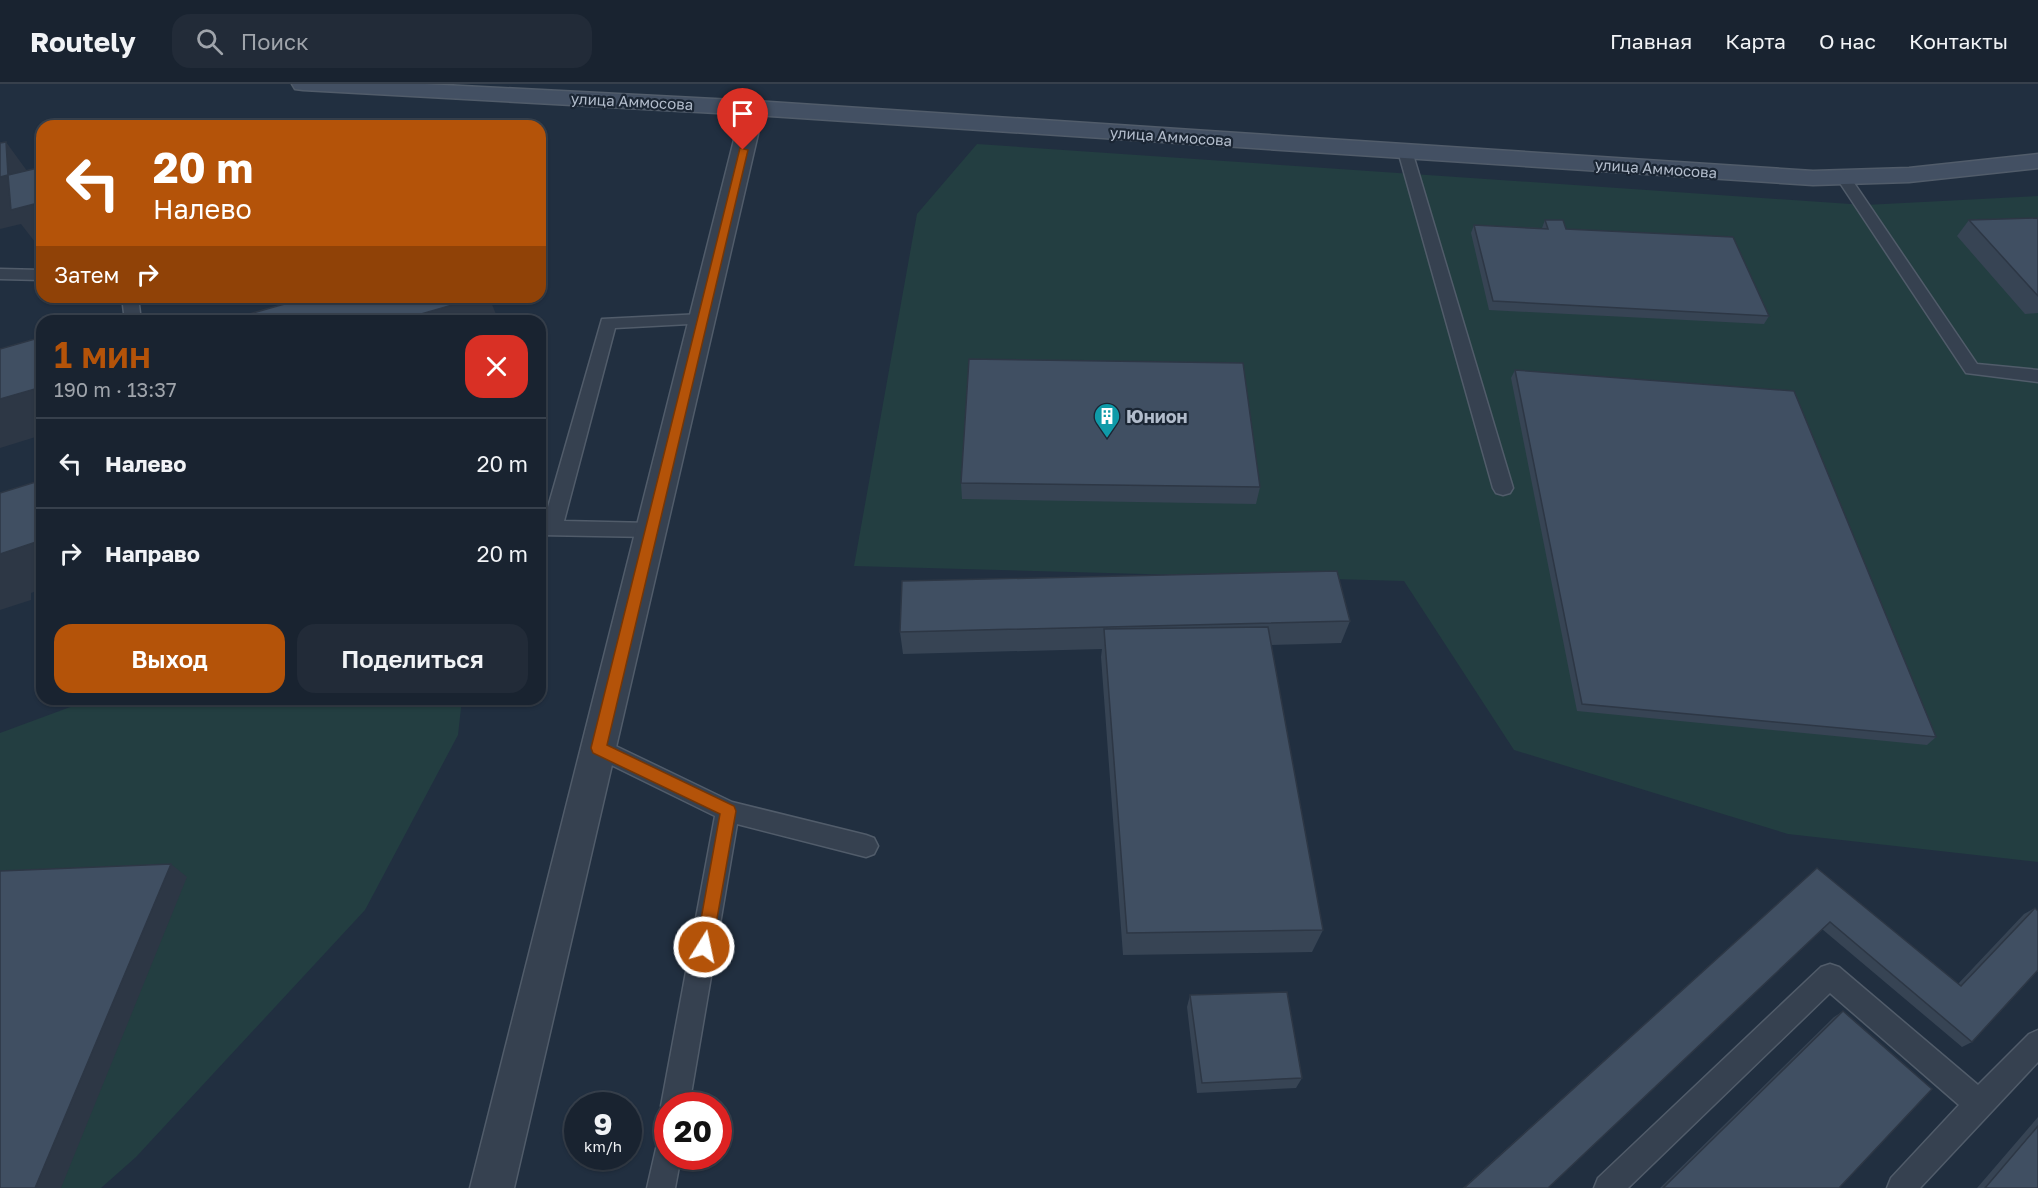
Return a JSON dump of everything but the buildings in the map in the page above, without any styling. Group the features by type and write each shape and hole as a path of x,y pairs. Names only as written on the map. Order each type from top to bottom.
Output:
{"street":[{"name":"улица Аммосова","path":"303,84 753,108 1814,178 1909,175 2038,161"},
{"path":"492,1188 753,108"}],"lane":[{"path":"1405,151 1503,488"},
{"path":"1843,177 1972,369 2038,376"},
{"path":"0,274 36,275"},
{"path":"651,530 546,528 608,323 702,319"},
{"path":"598,748 728,811 866,846"},
{"path":"678,1092 728,811"},
{"path":"1608,1188 1830,976 1979,1104"},
{"path":"1901,1188 2038,1043"},
{"path":"661,1188 664,1170"}],"green space":[{"path":"977,144 1865,205 2038,196 2038,862 1788,834 1514,750 1404,581 854,566 917,214"},
{"path":"76,705 461,705 458,735 365,910 136,1157 101,1188 0,1188 0,733"}],"place":[{"name":"Юнион","path":"1107,439"}],"route":[{"path":"704,947 728,811 598,748 743,150"}]}
